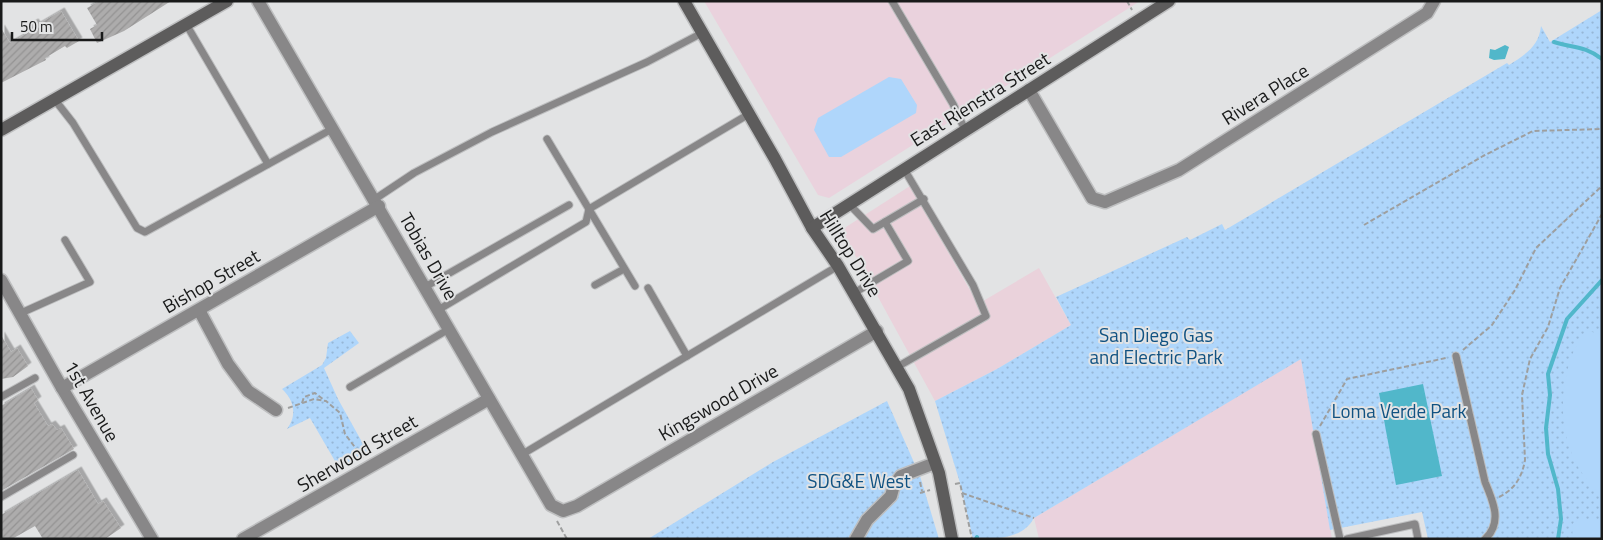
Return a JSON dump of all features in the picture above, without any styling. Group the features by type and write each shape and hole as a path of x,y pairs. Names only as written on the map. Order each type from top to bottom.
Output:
{"street":[{"path":"1,130 227,1"},
{"name":"Tobias Drive","path":"258,1 551,505 563,511 578,506"},
{"name":"Hilltop Drive","path":"684,1 812,228 838,266 909,389 935,463 952,539"},
{"name":"East Rienstra Street","path":"812,228 1169,1"},
{"name":"Rivera Place","path":"1029,90 1092,198 1105,202 1179,170 1428,13 1434,1"},
{"name":"Bishop Street","path":"62,388 199,310 377,203"},
{"name":"1st Avenue","path":"3,288 21,313 62,388 152,539"},
{"path":"199,310 228,364 248,391 276,410"},
{"name":"Kingswood Drive","path":"578,506 877,331"},
{"name":"Sherwood Street","path":"243,539 488,399"},
{"path":"856,539 867,520 891,496 894,485 901,476 935,463"}],"lane":[{"path":"892,1 953,104 965,130"},
{"path":"186,24 268,164"},
{"path":"377,203 414,174 492,132 647,62 702,33"},
{"path":"55,100 73,123 137,228 145,232 332,128"},
{"path":"438,310 586,222 589,210 749,114"},
{"path":"547,139 634,286"},
{"path":"896,367 986,316 973,285 924,199 904,169"},
{"path":"849,204 873,229 924,199"},
{"path":"425,287 569,205"},
{"path":"854,293 908,261 885,222"},
{"path":"21,313 90,282 65,240"},
{"path":"521,455 838,266"},
{"path":"595,285 624,269"},
{"path":"648,288 687,356"},
{"path":"350,387 448,329"},
{"path":"1456,356 1484,482 1492,500 1496,519 1494,531 1486,539"},
{"path":"1,397 35,378"},
{"path":"1316,434 1340,539"},
{"path":"1,497 73,455"},
{"path":"1347,539 1415,524 1418,539"}],"path":[{"path":"1364,225 1483,156 1533,131 1602,129"},
{"path":"1316,434 1347,379 1456,356 1492,325 1515,290 1536,248 1602,186"},
{"path":"1492,500 1509,492 1518,482 1524,470 1526,460 1522,395 1530,359 1548,327 1560,288 1602,214"},
{"path":"302,403 304,397 309,394 320,396 340,413 344,434 359,451 368,467"},
{"path":"276,410 314,399 324,400"},
{"path":"962,492 1034,518"},
{"path":"559,525 567,539"}],"shaded area":[{"path":"704,1 1140,1 829,198 818,195"},
{"path":"1505,45 1509,47 1505,59 1494,60 1489,58 1490,49 1495,50"},
{"path":"910,186 978,304 1039,268 1071,325 997,369 935,401 843,233 846,227"},
{"path":"1301,358 1332,539 1039,539 1034,518"},
{"path":"1423,384 1442,476 1396,485 1379,393"}],"green space":[{"name":"San Diego Gas and Electric Park","path":"1602,10 1602,539 1428,539 1422,512 1330,530 1301,359 1034,518 1023,531 1007,537 973,539 960,483 935,401 997,369 1071,325 1056,297 1187,237 1190,240 1222,224 1225,230 1507,63 1509,65 1531,49 1538,39 1541,26 1550,42"},
{"path":"889,77 901,79 917,105 916,113 841,157 829,157 814,130 818,118"},
{"path":"1586,330 1602,335 1602,496 1578,467 1566,434 1563,416 1565,379 1575,349"},
{"path":"350,331 359,343 324,368 338,399 367,451 339,468 310,418 287,429 292,419 293,409 290,398 282,389 322,365 326,358 328,343"},
{"name":"SDG&E West","path":"887,401 920,476 939,539 648,539 773,462"},
{"path":"1580,519 1602,519 1602,539 1572,539 1573,523"}],"building":[{"path":"100,1 171,1 124,31 97,43 90,29 97,25 87,8"},
{"path":"61,11 79,41 67,48 65,46 45,58 46,60 1,83 1,28 10,43 26,34 29,30 27,26 35,22 37,25"},
{"path":"1,335 11,352 17,348 28,366 13,377 1,379"},
{"path":"31,388 38,400 34,403 48,426 52,424 57,430 61,428 74,449 1,491 1,406"},
{"path":"78,470 98,504 103,501 121,528 105,539 43,539 35,526 12,539 1,539 1,515"}],"waterway":[{"path":"1554,42 1585,49 1602,59"},
{"path":"1558,539 1561,519 1558,489 1548,454 1546,428 1550,395 1548,374 1567,319 1602,280"}],"park label":[{"name":"Loma Verde Park","path":"1399,411"}]}
